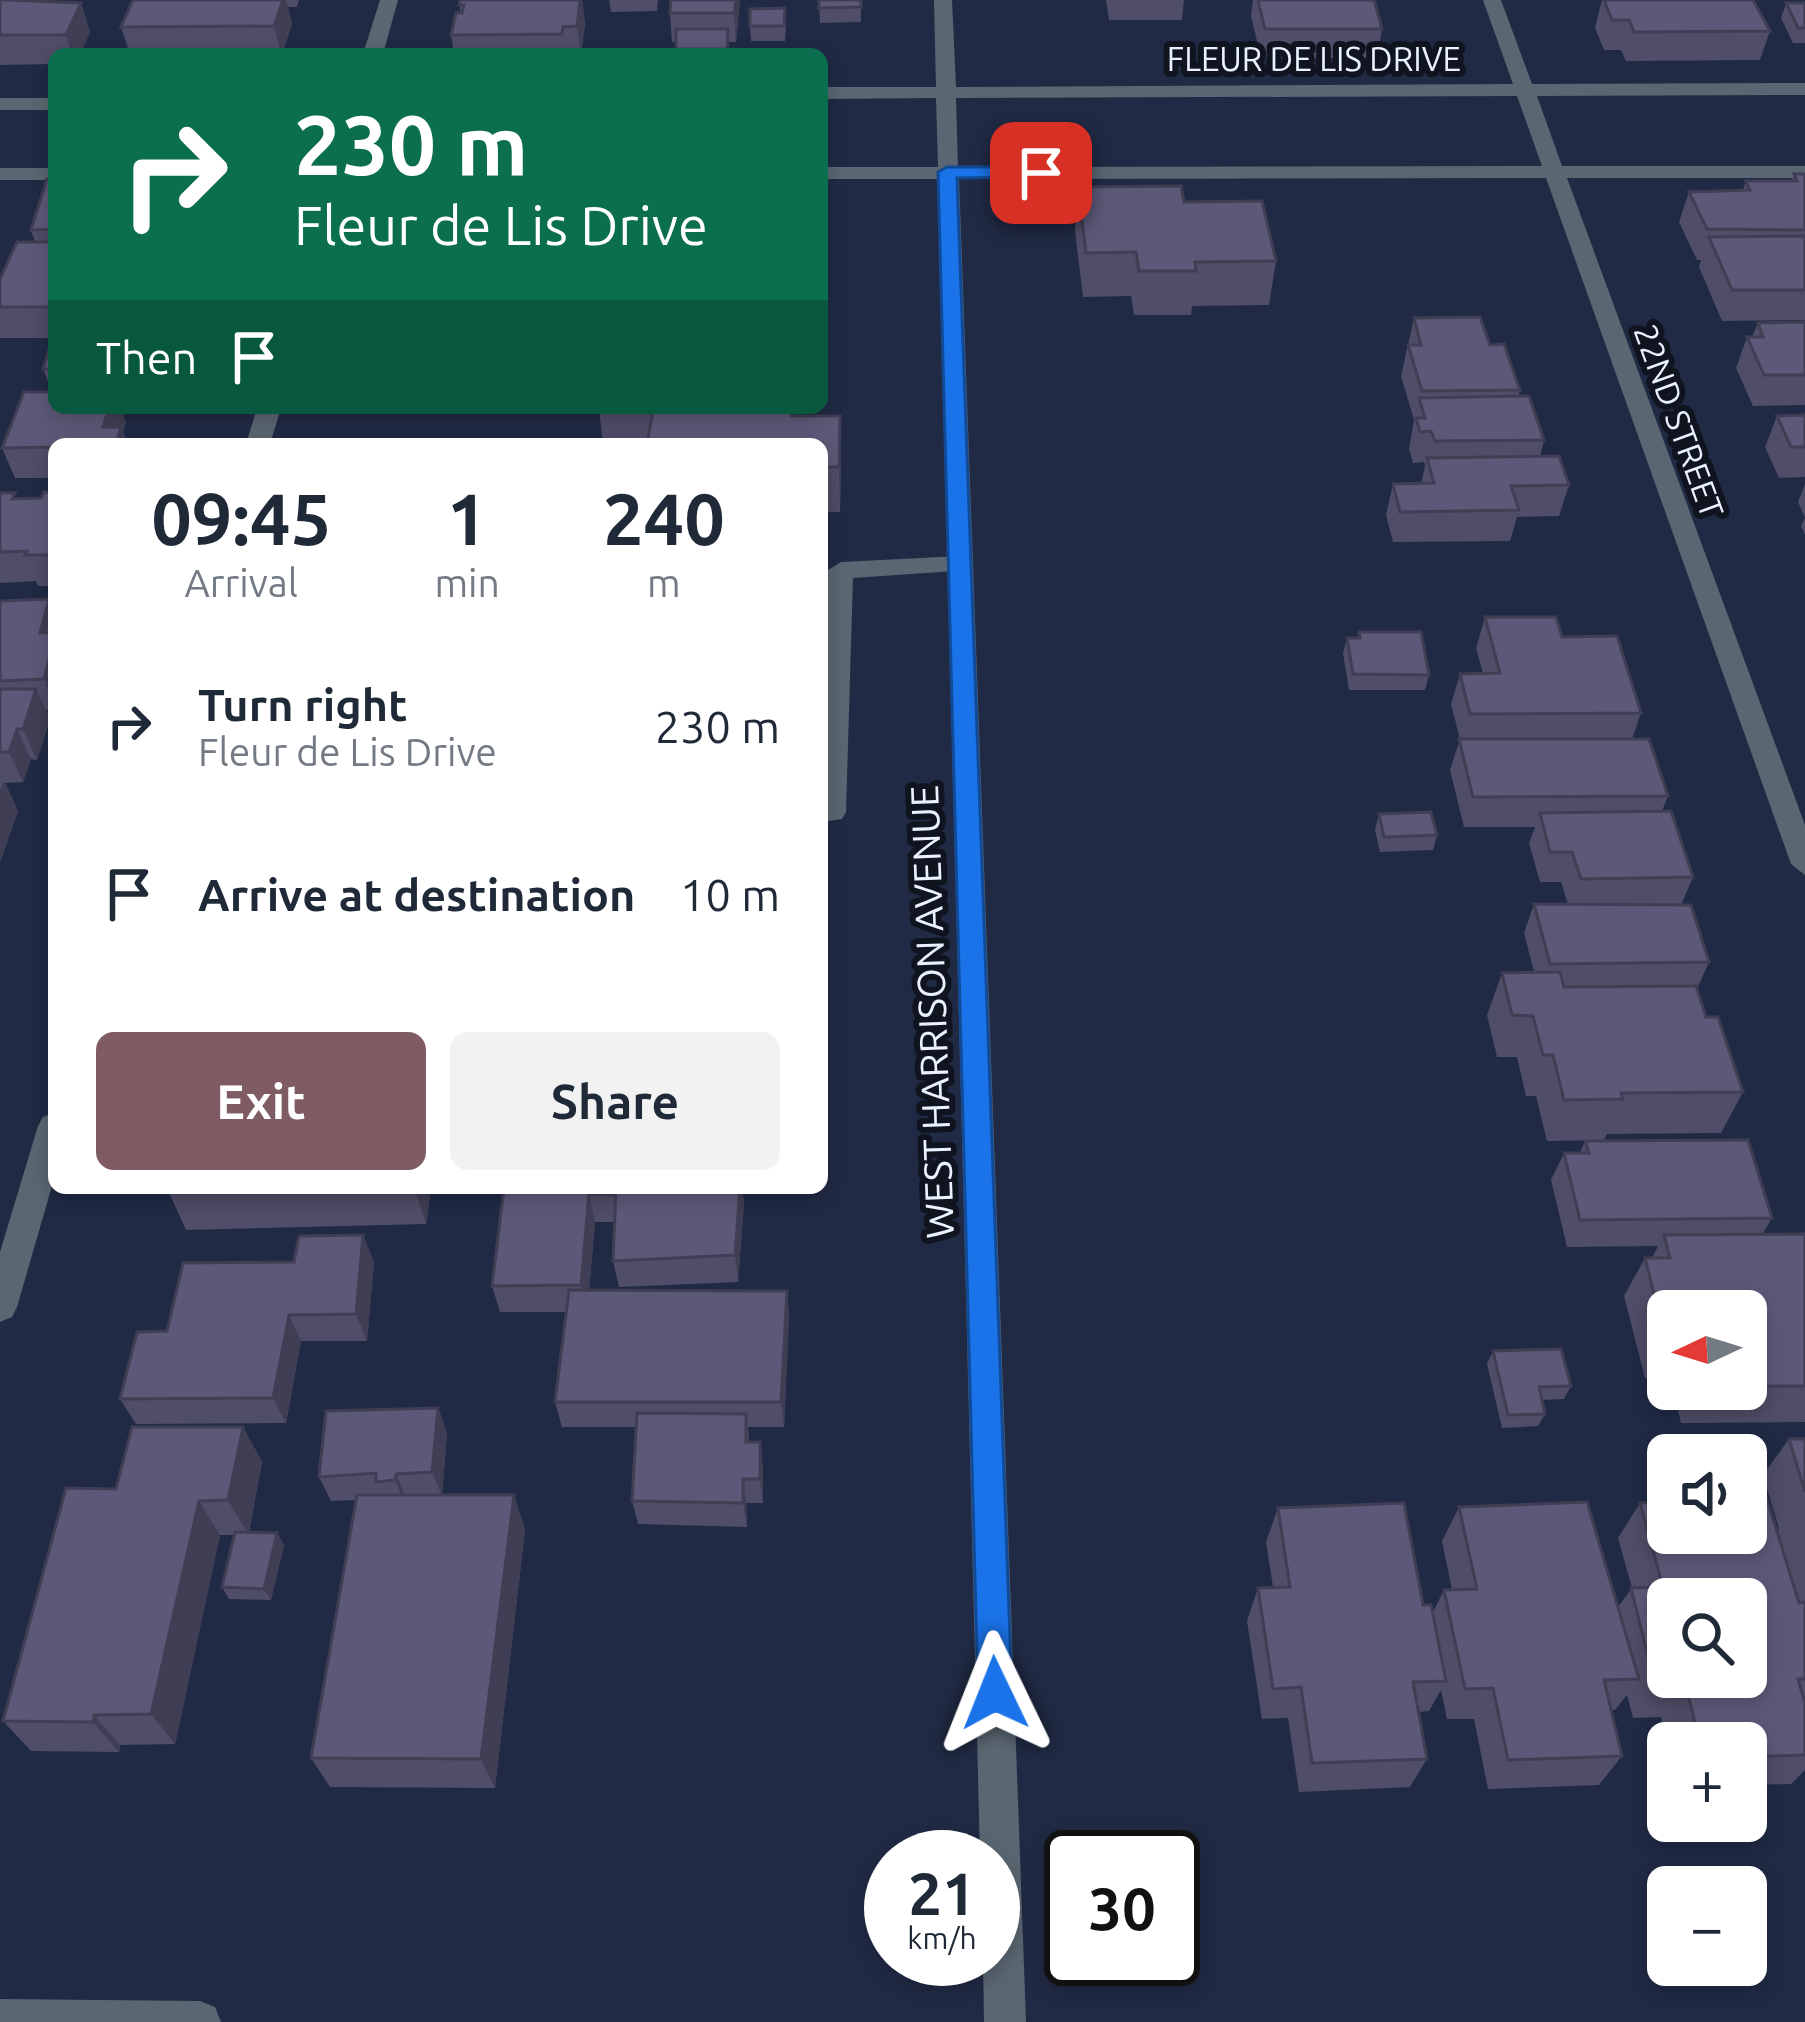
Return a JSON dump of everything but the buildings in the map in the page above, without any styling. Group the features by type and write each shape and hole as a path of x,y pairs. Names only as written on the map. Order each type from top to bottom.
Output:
{"street":[{"path":"375,48 389,0"},
{"name":"WEST HARRISON AVENUE","path":"943,0 1005,2022"},
{"name":"22ND STREET","path":"1492,0 1805,864"},
{"name":"FLEUR DE LIS DRIVE","path":"828,94 1805,89"},
{"path":"0,104 48,104"},
{"path":"828,173 1805,172"},
{"path":"0,174 48,174"},
{"path":"828,812 832,812 841,570 960,564"},
{"path":"0,1307 48,1146"},
{"path":"0,2020 200,2022"}],"route":[{"path":"995,1693 947,172 1041,173"}]}
